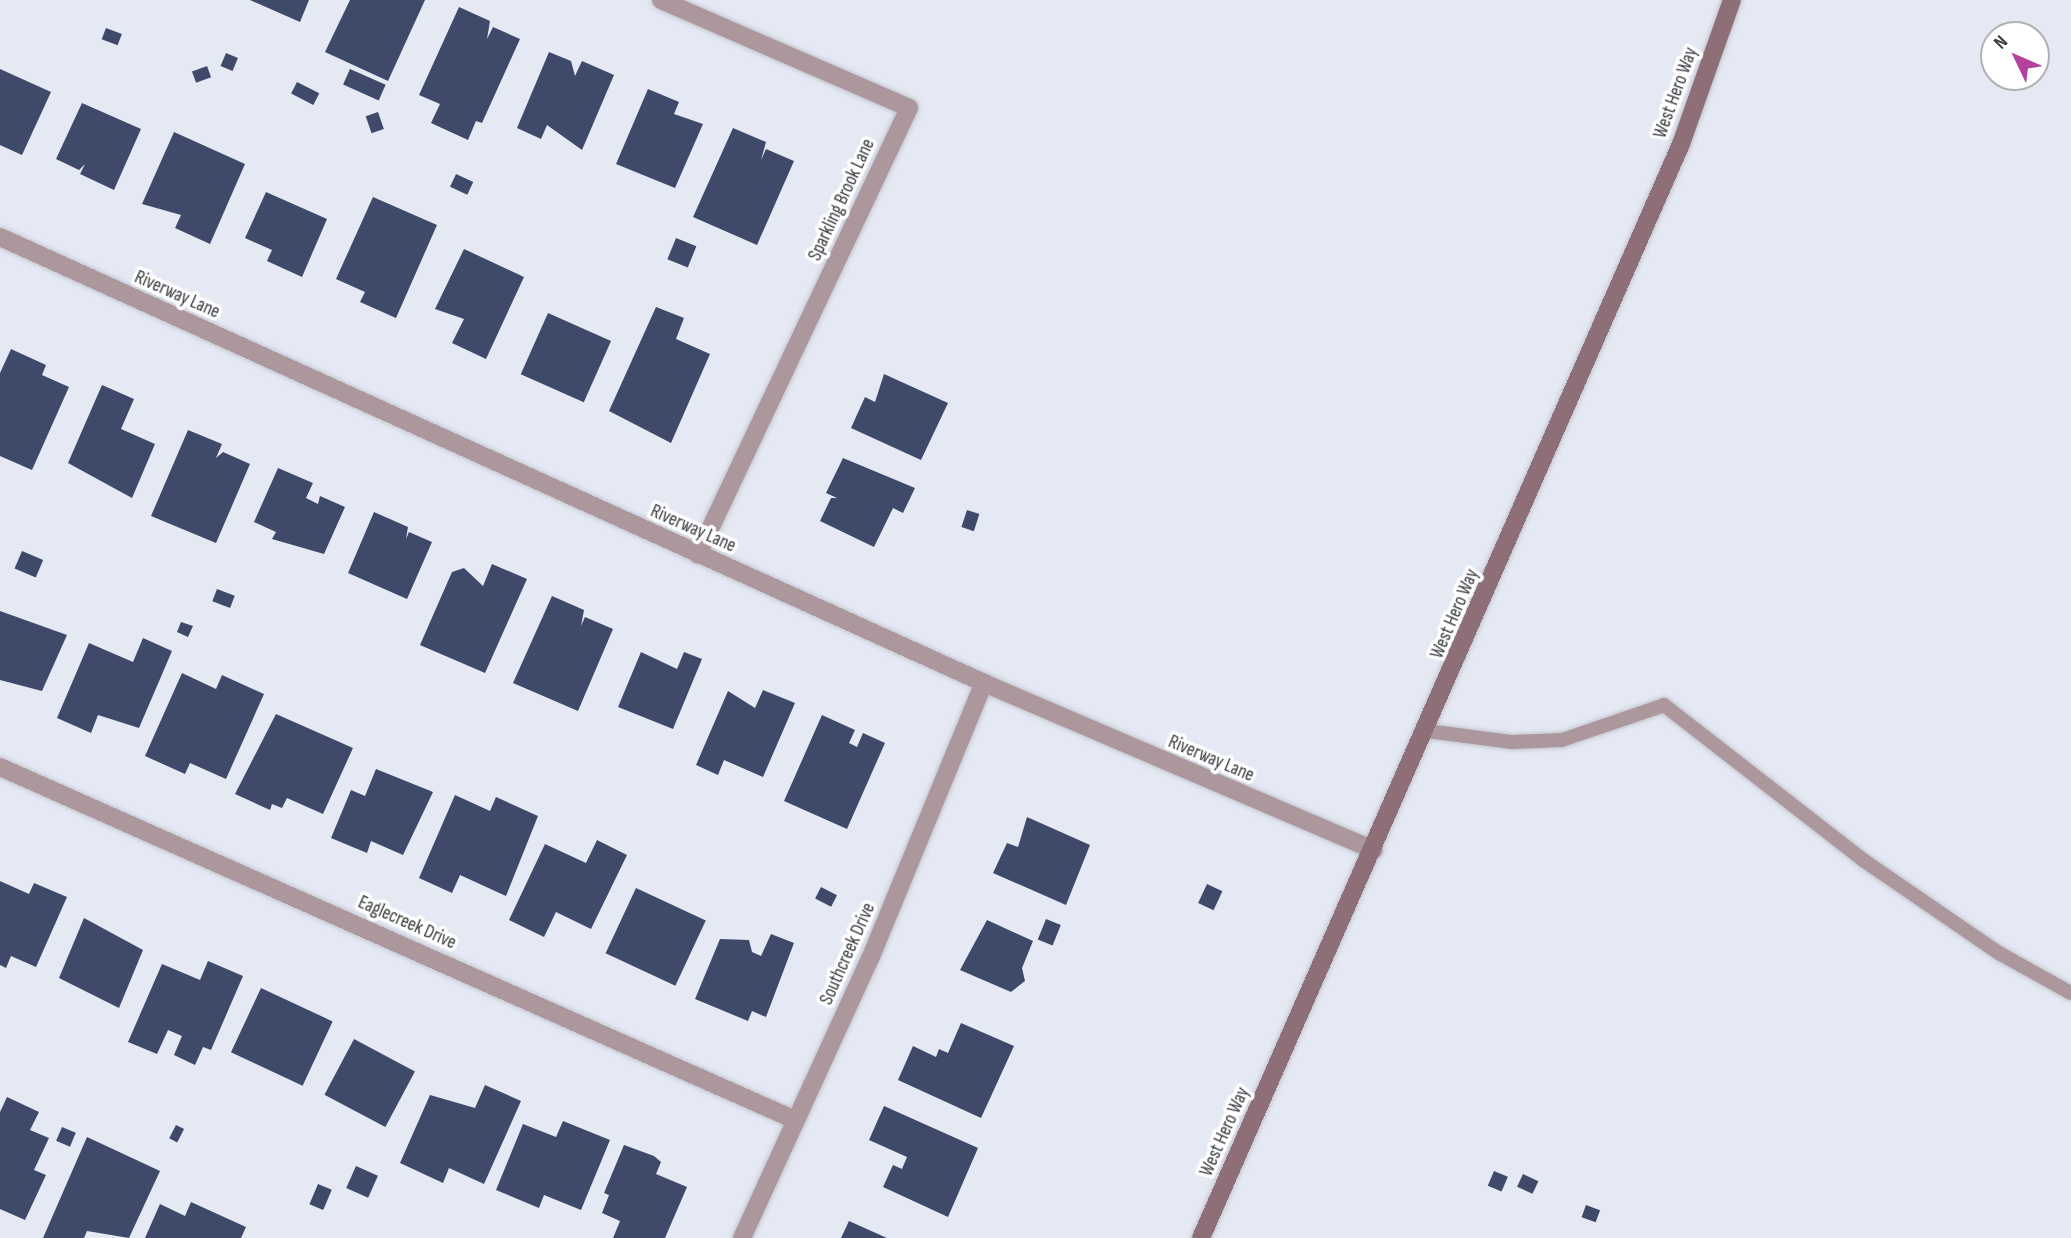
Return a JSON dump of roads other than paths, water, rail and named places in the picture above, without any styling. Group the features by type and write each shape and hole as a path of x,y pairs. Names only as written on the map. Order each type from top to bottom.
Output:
{"main road":[{"name":"West Hero Way","path":"1201,1238 1427,731 1681,144 1732,0"}],"street":[{"name":"Sparkling Brook Lane","path":"661,0 909,108 698,555"},
{"name":"Riverway Lane","path":"0,237 984,683 1374,850"},
{"name":"Southcreek Drive","path":"742,1238 870,959 984,683"},
{"name":"Eaglecreek Drive","path":"0,767 795,1120"}],"lane":[{"path":"1427,731 1512,742 1562,740 1664,705 1863,860 1999,953 2071,993"}]}
